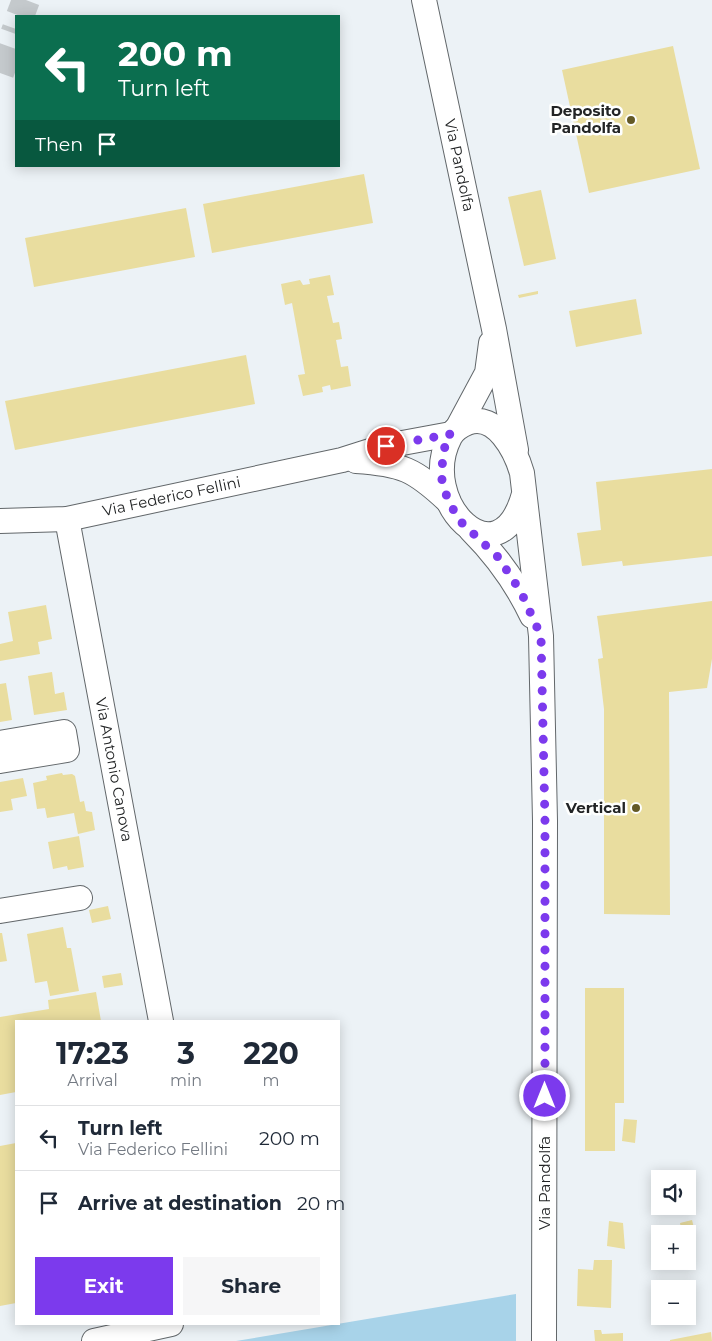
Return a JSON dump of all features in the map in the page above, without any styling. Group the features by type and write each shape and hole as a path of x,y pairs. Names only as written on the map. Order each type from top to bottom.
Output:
{"street":[{"name":"Via Pandolfa","path":"424,0 494,329 522,473 541,636 545,821 544,1341"},
{"name":"Via Pandolfa","path":"494,329 487,373 444,449 441,476 448,501 461,522 498,557 516,585 541,636"},
{"name":"Via Pandolfa","path":"454,431 470,422 487,423 504,435 517,454"},
{"name":"Via Federico Fellini","path":"0,521 66,519 342,460 386,446 454,431"},
{"name":"Via Federico Fellini","path":"342,460 388,463 409,469 426,480 448,501"},
{"name":"Via Pandolfa","path":"471,530 483,534 498,532 509,525 519,511 524,494"},
{"name":"Via Antonio Canova","path":"66,519 161,1020"},
{"path":"0,743 64,732 67,750 0,761"},
{"path":"0,911 80,898"},
{"path":"94,1341 167,1325"}],"shaded area":[{"path":"516,1294 516,1341 236,1341"}],"building":[{"name":"Deposito Pandolfa","path":"673,46 700,169 589,193 562,70"},
{"path":"364,174 373,223 212,253 203,204"},
{"path":"541,190 556,259 524,266 508,197"},
{"path":"186,208 195,257 34,287 25,238"},
{"path":"330,275 334,295 327,296 333,323 339,322 342,339 336,340 341,367 348,366 351,386 331,390 330,385 322,387 323,392 303,396 298,375 305,374 292,303 285,305 281,284 300,280 303,285 310,284 309,279"},
{"path":"538,291 538,294 519,298 518,295"},
{"path":"636,299 642,334 576,347 569,311"},
{"path":"246,355 255,404 15,450 5,401"},
{"path":"712,469 712,556 623,566 622,561 582,566 577,533 601,530 596,482"},
{"path":"712,601 712,659 707,688 669,692 670,915 604,914 604,709 598,659 603,658 597,616"},
{"path":"46,605 52,639 38,642 40,654 0,661 0,644 13,641 8,612"},
{"path":"52,672 55,694 64,692 67,710 34,715 28,676"},
{"path":"6,683 12,720 0,722 0,684"},
{"path":"62,773 63,775 72,774 75,776 80,802 84,801 86,811 92,812 95,830 78,834 74,813 47,818 45,808 37,809 33,783 47,780 46,776"},
{"path":"23,778 27,796 11,799 13,810 0,812 0,782"},
{"path":"79,836 84,867 68,870 67,866 53,869 48,842"},
{"path":"108,906 111,919 92,923 89,910"},
{"path":"63,927 67,948 71,948 79,991 50,996 47,981 35,983 27,934"},
{"path":"0,933 2,933 7,961 0,962"},
{"path":"121,973 123,985 104,988 102,976"},
{"path":"585,988 624,988 624,1103 615,1103 615,1151 585,1151"},
{"path":"96,992 101,1020 15,1020 15,1092 0,1095 0,1017 49,1009 48,1000"},
{"path":"624,1119 637,1120 635,1143 622,1141"},
{"path":"15,1143 15,1303 0,1306 0,1146"},
{"path":"692,1220 693,1225 680,1225 680,1223"},
{"path":"609,1221 623,1223 625,1249 607,1246"},
{"path":"594,1260 612,1260 611,1308 577,1306 578,1269 593,1270"},
{"path":"594,1330 601,1330 602,1334 623,1333 623,1341 595,1341"},
{"path":"711,1332 712,1341 670,1341 670,1340"}],"tunnel":[{"path":"20,15 26,0"},
{"path":"0,73 15,32"}],"place":[{"name":"Deposito Pandolfa","path":"631,120"},
{"name":"Vertical","path":"636,808"}],"route":[{"path":"386,446 451,434 444,449 441,476 448,501 461,522 498,557 521,592 541,636 545,821 545,1096"}]}
